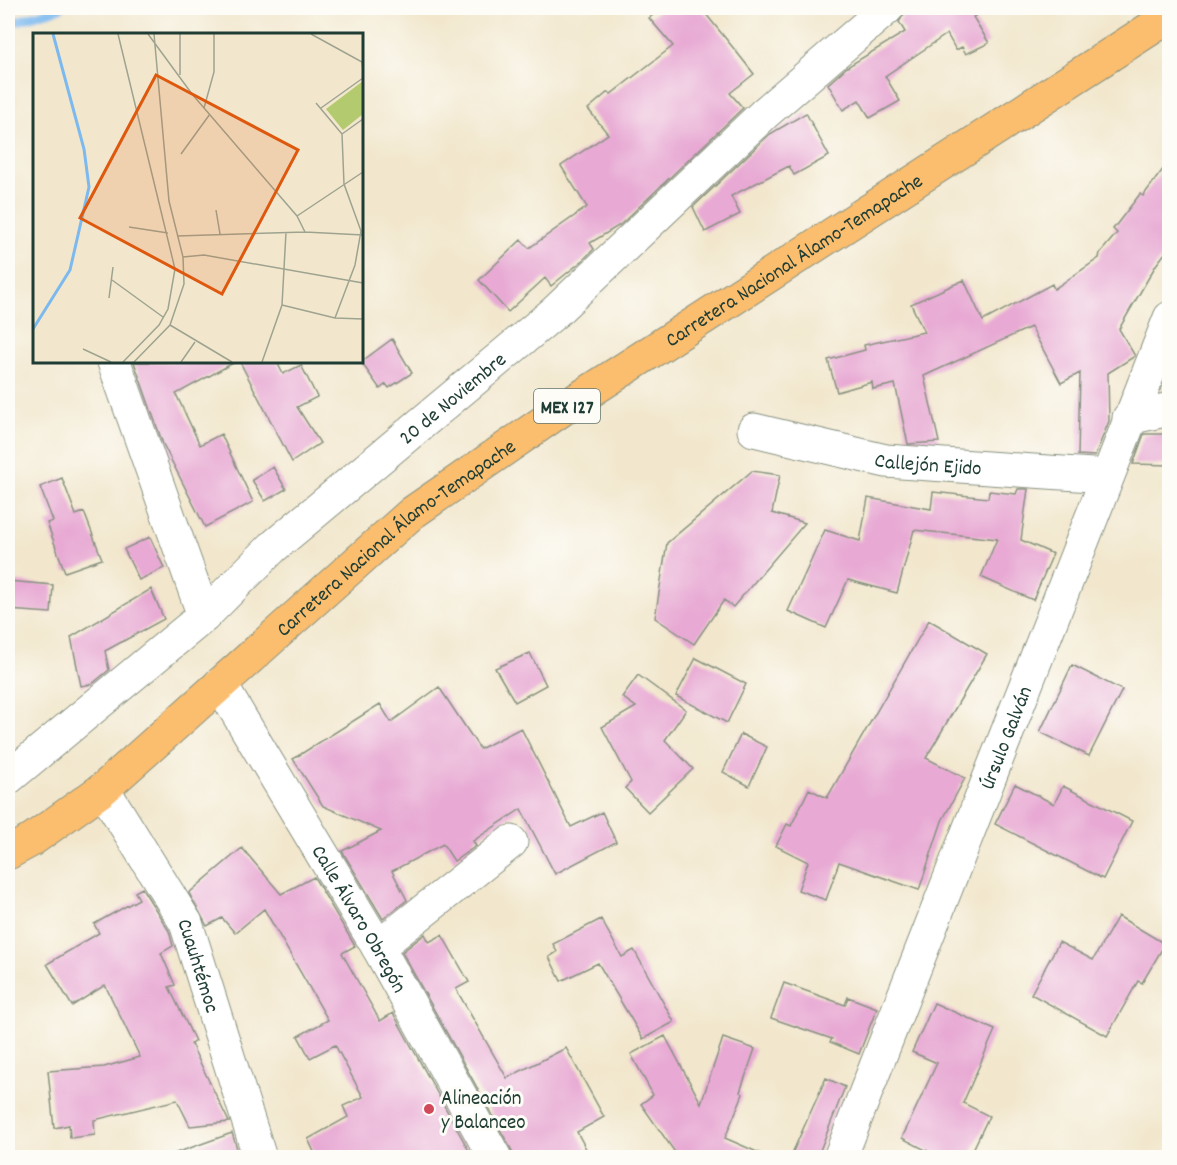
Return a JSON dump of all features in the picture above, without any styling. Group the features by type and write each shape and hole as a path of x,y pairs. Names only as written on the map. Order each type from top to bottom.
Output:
{"main road":[{"name":"Carretera Nacional Álamo-Temapache","path":"8,854 103,789 412,513 564,408 1170,16"}],"street":[{"name":"20 de Noviembre","path":"8,778 204,616 273,547 555,312 765,113 887,8"},
{"name":"Úrsulo Galván","path":"840,1158 1170,318"},
{"path":"114,363 204,616"},
{"path":"1129,418 1170,409"},
{"name":"Callejón Ejido","path":"754,430 886,461 1107,476"},
{"name":"Calle Álvaro Obregón","path":"220,684 378,947 495,1158"},
{"name":"Cuauhtémoc","path":"103,789 186,923 260,1158"},
{"path":"378,947 511,842"}],"building":[{"path":"662,8 701,8 754,74 730,93 743,108 620,225 590,243 594,249 582,261 551,286 545,278 508,312 479,280 521,240 529,248 587,207 561,166 608,134 588,109 673,46 649,18"},
{"path":"912,8 988,8 973,17 989,43 966,54 962,47 956,50 947,34 885,76 900,101 870,118 859,100 843,110 828,84 847,67 905,32 899,22 905,12"},
{"path":"806,113 829,156 794,175 789,166 731,196 740,214 705,232 693,207 770,134"},
{"path":"1170,160 1169,248 1156,265 1119,329 1135,356 1108,373 1109,421 1095,456 1078,455 1080,373 1061,383 1031,327 924,376 939,442 908,444 895,384 873,389 872,382 837,392 828,360 865,350 864,345 924,332 911,304 964,280 983,321 1052,284 1054,289 1099,258 1100,253 1117,233 1113,229 1140,194 1143,196"},
{"path":"392,339 412,373 389,388 386,384 380,389 362,363"},
{"path":"134,363 233,363 176,394 200,445 221,434 253,502 205,527 163,444"},
{"path":"241,363 278,363 283,374 301,365 317,397 297,407 320,443 292,462"},
{"path":"1144,434 1170,434 1170,465 1133,464"},
{"path":"273,467 286,489 265,501 252,480"},
{"path":"752,471 780,475 772,513 805,523 733,607 724,600 694,644 655,618 667,543"},
{"path":"62,478 76,515 84,512 102,559 65,572 47,523 53,521 40,487"},
{"path":"1018,489 1028,489 1021,540 1053,554 1033,600 981,577 997,539 914,530 897,593 848,580 826,628 788,611 825,530 860,541 868,498 931,509 933,492 988,498 989,491 1016,494"},
{"path":"150,537 164,568 139,580 124,549"},
{"path":"8,581 53,585 51,613 8,610"},
{"path":"151,589 164,619 105,651 109,670 92,684 81,686 71,637"},
{"path":"929,620 987,654 926,758 965,778 942,821 919,890 839,862 826,900 798,890 808,862 776,846 787,824 791,826 809,789 827,798"},
{"path":"530,653 546,685 515,702 495,668"},
{"path":"696,658 746,684 727,723 676,696"},
{"path":"1072,665 1122,690 1089,756 1040,732"},
{"path":"638,675 686,710 665,740 693,769 648,812 625,788 631,782 602,727 636,707 622,697"},
{"path":"439,687 480,749 521,728 571,827 602,812 616,842 555,874 521,809 473,841 476,846 454,861 443,844 392,871 407,900 383,919 342,851 381,831 323,806 293,759 380,704 391,722"},
{"path":"741,734 767,747 749,786 723,772"},
{"path":"1015,784 1054,804 1063,786 1132,821 1103,879 995,824"},
{"path":"242,848 281,894 314,877 355,946 342,953 380,1021 393,1013 473,1158 317,1158 308,1139 348,1117 343,1106 363,1097 335,1045 310,1058 298,1036 328,1020 264,909 235,933 222,918 207,926 189,893"},
{"path":"142,888 169,931 173,946 161,953 175,985 169,987 195,1041 191,1044 229,1122 190,1126 177,1100 94,1120 95,1135 70,1138 69,1125 54,1128 48,1071 104,1067 140,1057 105,985 72,1006 47,964 99,933 94,924 139,899 135,892"},
{"path":"1118,916 1165,944 1142,983 1138,981 1107,1036 1031,994 1059,942 1093,960"},
{"path":"601,919 622,957 634,950 674,1022 643,1039 598,963 561,981 549,957 557,952 553,944"},
{"path":"425,934 429,942 442,935 469,982 456,989 507,1078 566,1048 604,1117 577,1132 591,1158 514,1158 402,952"},
{"path":"784,983 845,1005 848,997 877,1008 859,1054 830,1042 832,1039 771,1018"},
{"path":"934,1003 995,1030 963,1103 989,1116 969,1158 941,1158 902,1138 937,1063 912,1052"},
{"path":"665,1036 701,1103 723,1038 755,1049 740,1092 743,1094 725,1138 771,1158 679,1158 641,1104 653,1095 631,1054"},
{"path":"826,1078 845,1087 817,1158 790,1158"},
{"path":"232,1133 240,1158 173,1158 173,1154"}],"waterway":[{"path":"8,24 60,8"}],"place":[{"name":"Alineación y Balanceo","path":"429,1109"}]}
